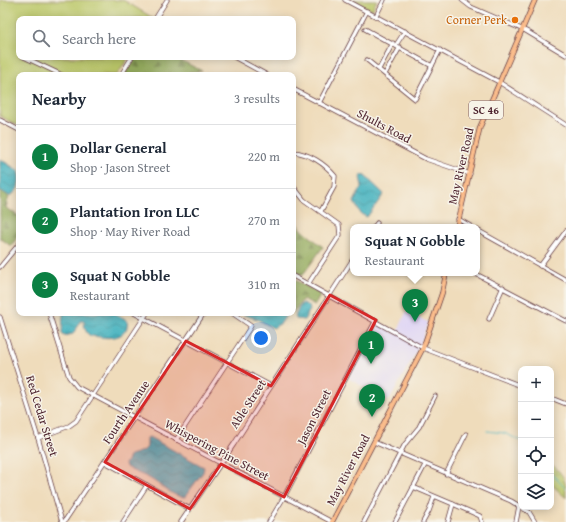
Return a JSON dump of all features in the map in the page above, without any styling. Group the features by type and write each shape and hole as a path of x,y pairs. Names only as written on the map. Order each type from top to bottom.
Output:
{"main road":[{"name":"May River Road","path":"457,224 480,127 535,0"},
{"name":"May River Road","path":"332,522 423,348 442,292 445,276"}],"street":[{"path":"157,16 167,0"},
{"path":"345,0 499,82 566,125"},
{"path":"376,16 384,0"},
{"path":"462,0 471,7 522,29 566,55"},
{"path":"320,103 366,11"},
{"path":"365,29 432,66"},
{"path":"379,69 394,44 405,31"},
{"path":"385,74 400,47"},
{"path":"367,60 415,99 440,50"},
{"path":"30,60 56,72"},
{"path":"123,72 130,60"},
{"path":"240,60 262,72"},
{"name":"Shults Road","path":"296,91 426,159 470,174"},
{"path":"0,120 16,128"},
{"path":"296,152 301,153 328,167 335,176 334,187 321,211"},
{"path":"296,190 304,200 339,225 340,235 308,284"},
{"path":"458,219 467,224"},
{"path":"540,266 566,231"},
{"path":"480,232 566,280"},
{"path":"0,267 16,253"},
{"name":"Able Street","path":"181,522 221,464 350,264"},
{"path":"480,276 566,321"},
{"path":"296,278 376,320 423,348 518,385"},
{"path":"489,319 503,287"},
{"name":"Whispering Pine Street","path":"50,316 69,377 74,385 332,522"},
{"path":"140,316 271,386"},
{"name":"Fourth Avenue","path":"63,522 135,418 202,316"},
{"path":"176,440 251,326 236,316"},
{"name":"Red Cedar Street","path":"0,317 63,522"},
{"path":"38,438 69,426 76,421 144,318"},
{"name":"Jason Street","path":"269,522 284,497 376,320"},
{"path":"364,522 404,444 419,427 435,396"},
{"path":"554,399 566,404"},
{"path":"446,474 466,434"},
{"path":"374,442 518,506"},
{"path":"105,462 190,509"},
{"path":"395,522 425,465"},
{"path":"123,522 147,485"},
{"path":"413,488 480,516 482,522"},
{"path":"422,522 429,511 434,497"},
{"path":"448,522 453,504"},
{"path":"516,522 518,510"},
{"path":"526,510 529,512 535,522"}],"highlighted area":[{"path":"330,295 376,320 284,497 221,464 190,509 105,462 186,341 271,386"}],"shaded area":[{"path":"406,312 428,322 421,343 389,401 348,378 379,324 397,334"}],"green space":[{"path":"0,0 123,0 150,16 16,16 16,60 127,60 119,72 16,72 16,124 0,116"},
{"path":"354,0 377,0 372,10"},
{"path":"133,60 180,60 202,71 189,72 126,72"},
{"path":"0,190 9,196 6,208 16,214 16,239 11,246 0,238"},
{"path":"296,221 302,230 323,247 302,276 296,273"},
{"path":"296,281 321,294 315,305 303,299 296,309"},
{"path":"554,467 564,479 566,498 554,487"}],"water":[{"path":"0,159 16,169 16,192 9,196 0,190"},
{"path":"363,174 384,194 367,217 361,214 354,202 362,186 360,177"},
{"path":"304,303 310,310 304,320 296,319 295,316 301,304"},
{"path":"63,316 120,316 127,320 126,330 119,336 115,337 105,338 89,335 85,330 84,321 80,321 73,334 64,336 62,334"},
{"path":"247,316 286,316 281,323 273,328 257,319"},
{"path":"149,437 204,467 203,472 185,497 171,493 149,478 126,467 125,464 130,455 143,451 147,447 147,438"}],"waterway":[{"path":"487,431 504,433 518,440"},
{"path":"552,474 566,489"}],"place":[{"name":"Corner Perk","path":"515,20"},
{"name":"Squat N Gobble","path":"415,322"},
{"name":"Dollar General","path":"371,364"},
{"name":"Plantation Iron LLC","path":"372,417"}]}
